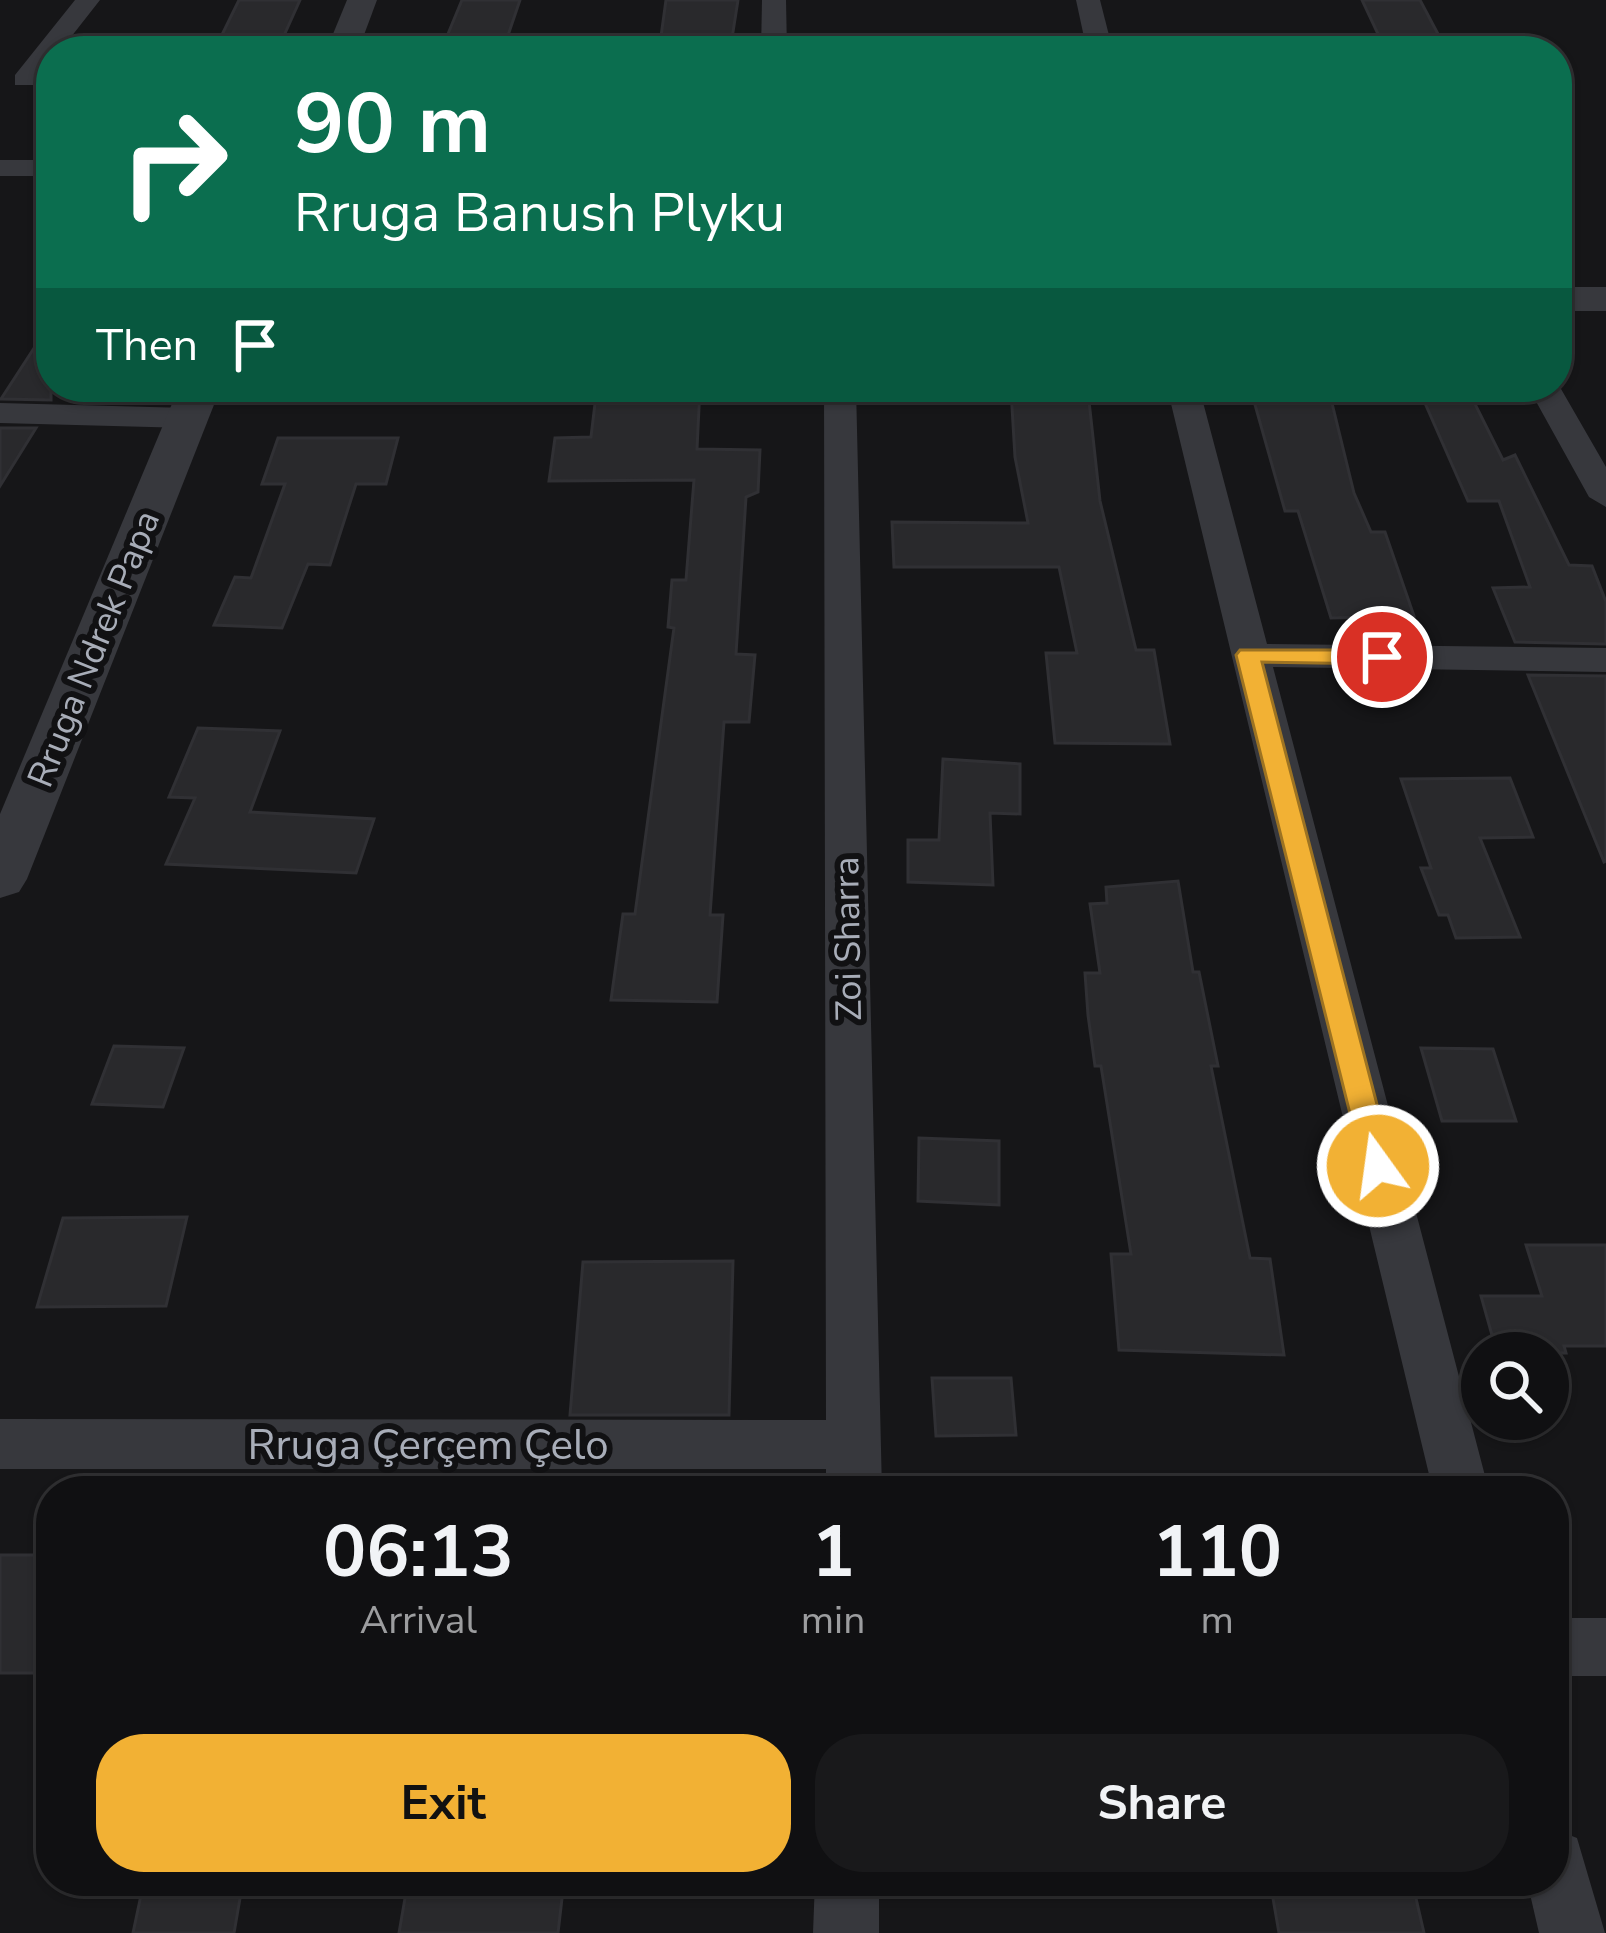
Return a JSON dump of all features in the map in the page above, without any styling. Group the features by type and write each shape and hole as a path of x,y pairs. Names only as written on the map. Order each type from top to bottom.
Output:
{"street":[{"path":"60,36 88,0"},
{"path":"348,36 362,0"},
{"path":"774,0 774,36"},
{"path":"1088,0 1096,36"},
{"path":"0,168 36,168"},
{"path":"1572,299 1606,299"},
{"name":"Zoi Sharra","path":"840,402 855,1468"},
{"path":"1187,402 1457,1476"},
{"path":"1552,402 1606,497"},
{"name":"Rruga Ndrek Papa","path":"0,413 194,403 0,879"},
{"path":"1248,655 1606,660"},
{"name":"Rruga Çerçem Çelo","path":"0,1444 855,1468"},
{"path":"1569,1647 1606,1647"},
{"path":"846,1933 847,1896"},
{"path":"1563,1896 1572,1933"}],"building":[{"path":"239,0 300,0 284,36 221,36"},
{"path":"462,0 520,0 508,36 447,36"},
{"path":"666,0 738,0 732,36 661,36"},
{"path":"1362,0 1420,0 1439,36 1379,36"},
{"path":"36,345 36,400 1,399"},
{"path":"595,402 699,402 697,449 760,450 758,492 746,497 736,654 755,655 749,722 724,722 710,915 723,915 717,1002 611,1000 623,914 635,914 674,628 668,627 672,580 686,580 694,480 549,481 555,438 591,437"},
{"path":"1012,402 1089,402 1100,501 1136,650 1154,650 1170,744 1055,743 1046,653 1077,653 1059,567 894,567 892,522 1028,523 1015,457"},
{"path":"1254,402 1332,402 1354,493 1371,532 1385,532 1414,616 1331,618 1298,511 1285,511"},
{"path":"1425,402 1474,402 1503,460 1515,455 1569,565 1592,566 1606,602 1606,644 1515,642 1493,588 1530,587 1499,501 1468,501"},
{"path":"0,428 36,428 0,486"},
{"path":"278,438 398,438 386,484 356,484 330,565 308,564 282,628 214,625 235,577 251,578 285,484 262,484"},
{"path":"1528,675 1606,676 1604,862"},
{"path":"198,728 280,731 250,812 374,819 356,873 166,864 195,798 169,797"},
{"path":"943,759 1020,764 1020,814 990,813 993,885 908,882 908,840 939,840"},
{"path":"1510,778 1533,837 1480,838 1520,937 1456,938 1448,915 1439,915 1421,868 1431,868 1401,779"},
{"path":"1178,881 1193,972 1199,972 1218,1066 1211,1066 1250,1258 1270,1259 1284,1355 1119,1350 1111,1254 1131,1254 1101,1066 1095,1066 1088,1015 1085,973 1100,973 1090,904 1107,903 1106,887"},
{"path":"114,1046 184,1048 163,1107 92,1104"},
{"path":"1421,1048 1493,1049 1516,1121 1442,1121"},
{"path":"919,1138 999,1141 999,1205 918,1201"},
{"path":"187,1217 166,1306 37,1307 63,1218"},
{"path":"1526,1245 1606,1245 1606,1346 1569,1346 1569,1332 1491,1332 1481,1296 1542,1296"},
{"path":"733,1261 729,1415 570,1415 583,1262"},
{"path":"932,1378 1011,1378 1016,1435 936,1436"},
{"path":"0,1555 36,1555 36,1673 0,1673"},
{"path":"141,1896 240,1896 234,1933 133,1933"},
{"path":"405,1896 562,1896 558,1933 399,1933"},
{"path":"1273,1896 1415,1896 1424,1933 1279,1933"}],"route":[{"path":"1378,1166 1248,655 1382,657"}]}
